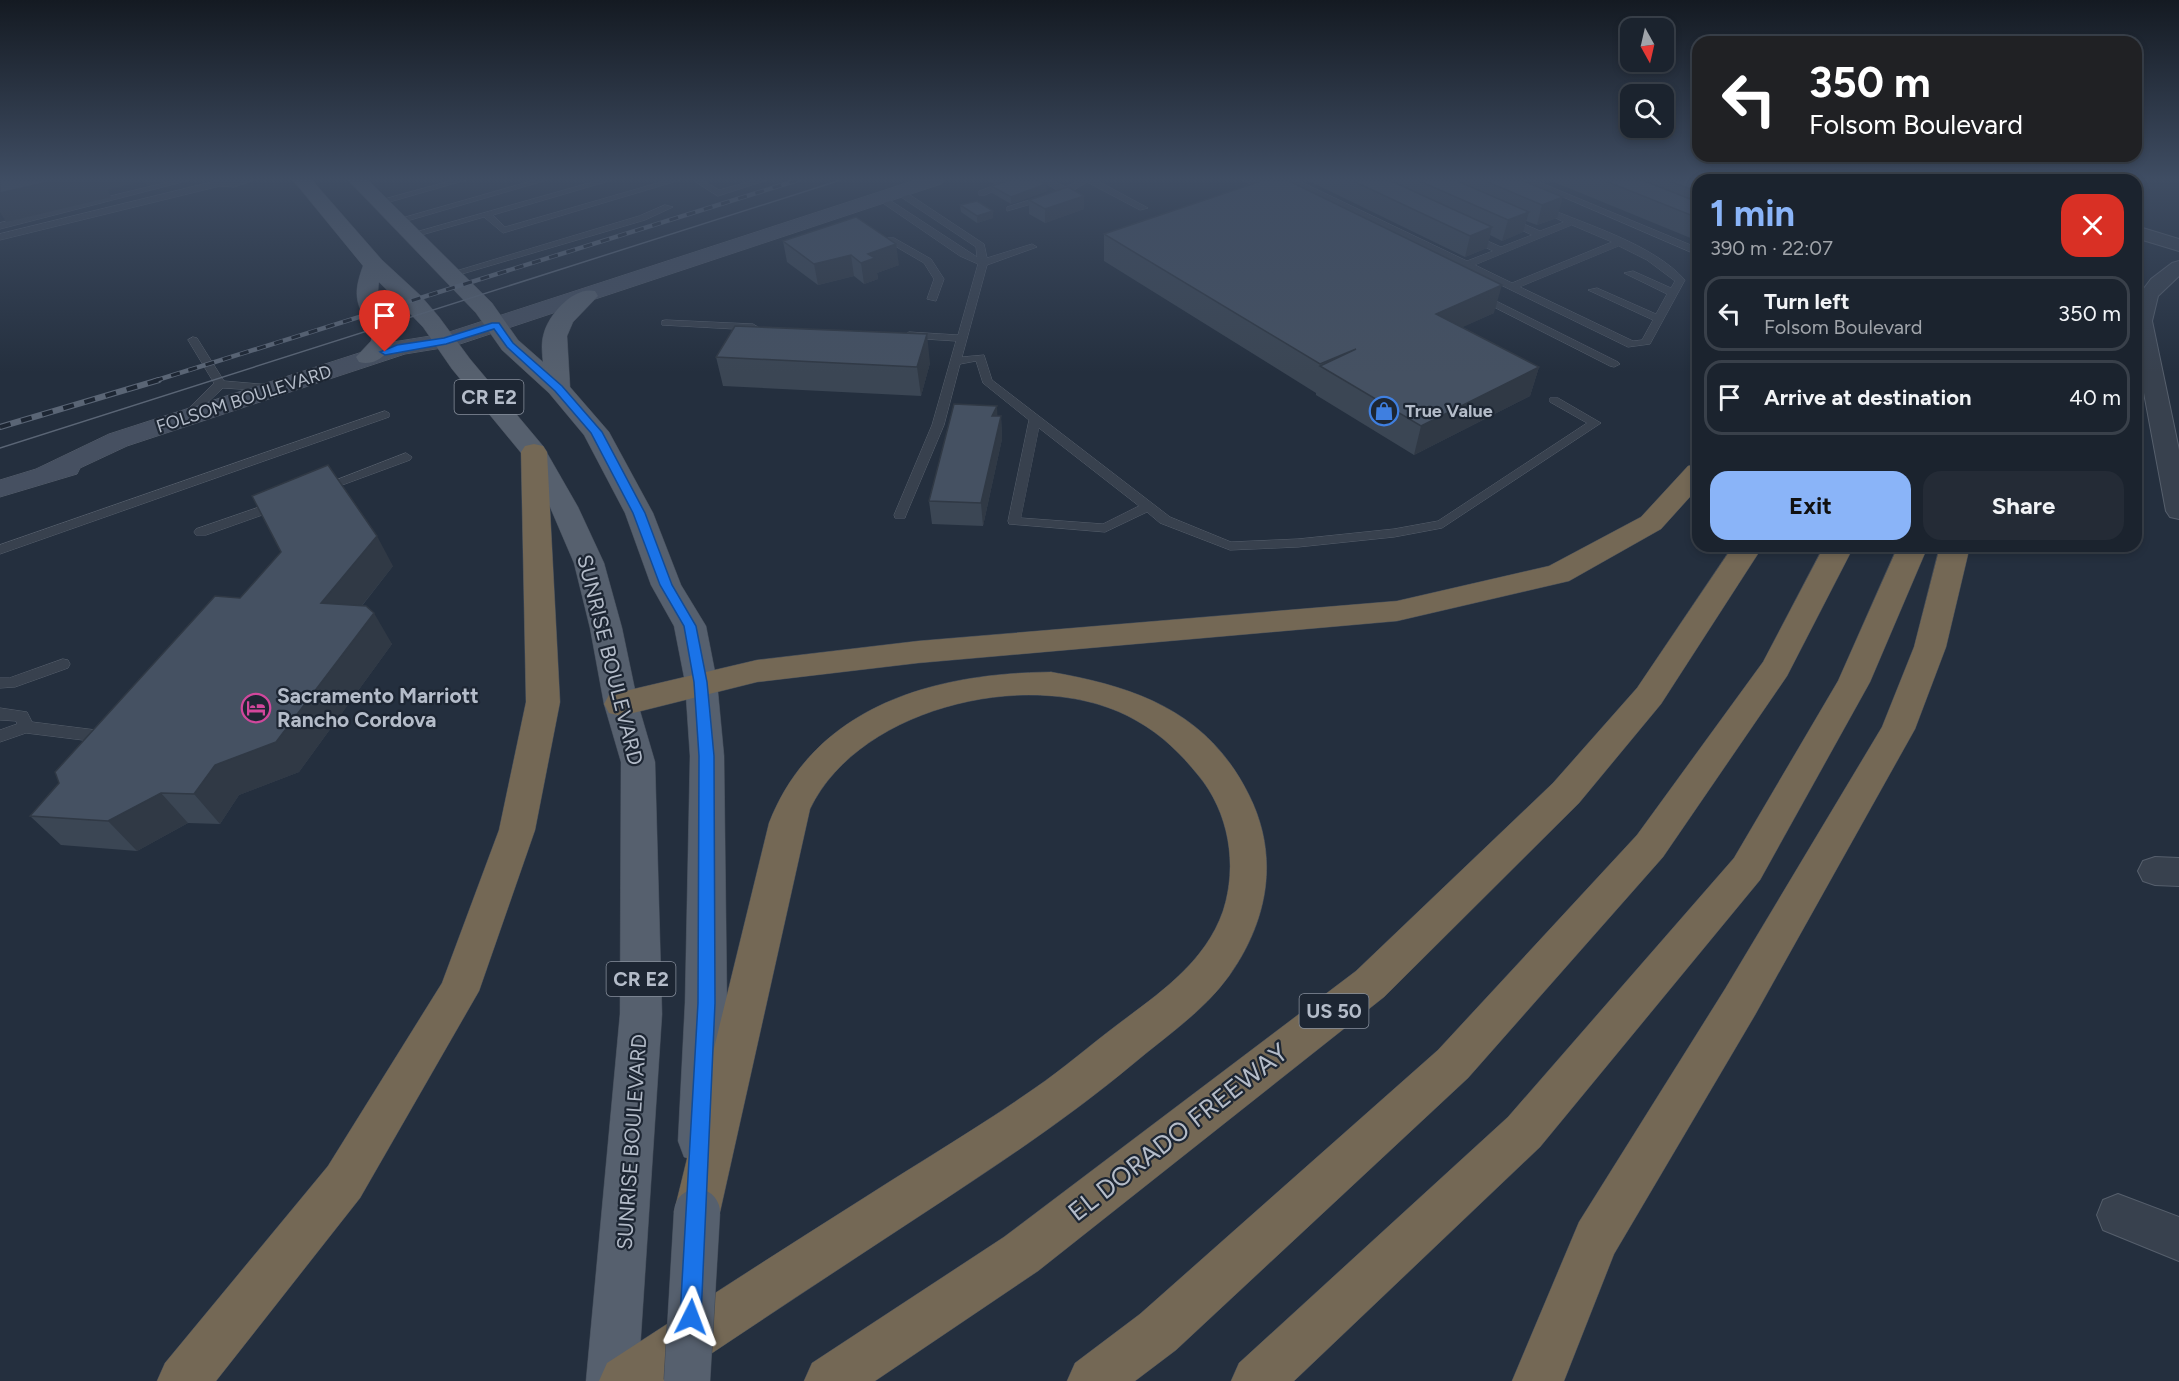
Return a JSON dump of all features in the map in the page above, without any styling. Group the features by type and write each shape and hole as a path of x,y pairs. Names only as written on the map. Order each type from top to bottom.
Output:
{"highway":[{"path":"183,1381 344,1182 459,991 517,830 543,702 534,452"},
{"path":"621,704 701,682 757,671 918,652 1397,611 1558,574 1651,523 1692,479"},
{"name":"EL DORADO FREEWAY","path":"830,1381 1021,1254 1370,984 1566,793 1649,696 1744,552"},
{"path":"1093,1381 1158,1332 1453,1064 1650,846 1776,668 1836,552"},
{"path":"1257,1381 1524,1132 1747,869 1854,682 1910,552"},
{"path":"1538,1381 1596,1239 1740,1002 1898,729 1930,647 1954,552"},
{"path":"625,1381 1050,1104 1187,995 1218,960 1238,922 1246,896 1249,856 1242,819 1233,795 1212,764 1185,736 1139,708 1086,690 1044,683 972,687 930,697 878,720 842,744 822,764 796,797 787,823 697,1212"}],"main road":[{"name":"SUNRISE BOULEVARD","path":"357,244 374,265 413,301 446,341 461,364 534,452 564,507 589,563 621,704 638,762 641,1014 612,1381"},
{"name":"CR E2","path":"421,244 484,308 510,345 558,388 596,432 639,513 666,585 690,626 701,682 707,756 706,1003 687,1381"},
{"name":"FOLSOM BOULEVARD","path":"47,473 118,440 368,357 401,347 446,341 739,244"},
{"path":"368,357 382,343 385,332 366,304 364,290 374,265"},
{"path":"558,388 555,332 559,322 587,296"},
{"name":"FOLSOM BOULEVARD","path":"0,489 47,473 139,451 414,358 446,341"}],"street":[{"path":"2142,313 2144,298 2156,284 2179,267"},
{"path":"2142,326 2179,511"},
{"path":"2118,1215 2179,1239"}],"lane":[{"path":"451,274 552,244"},
{"path":"899,244 928,261 939,279 932,299"},
{"path":"951,244 963,254 983,263 1032,247"},
{"path":"900,516 938,424 960,338 983,263 981,246 978,244"},
{"path":"1421,244 1464,266 1514,286 1632,345 1646,342 1680,280 1670,270 1621,244"},
{"path":"1487,244 1501,251"},
{"path":"1464,266 1517,244"},
{"path":"1514,286 1615,244"},
{"path":"1629,273 1673,293"},
{"path":"1467,290 1614,364"},
{"path":"1593,290 1658,319"},
{"path":"666,323 770,328"},
{"path":"893,334 960,338"},
{"path":"913,347 926,336"},
{"path":"193,340 220,384"},
{"path":"954,362 980,357 987,381 1165,520 1230,546 1298,543 1394,533 1442,524 1595,423 1554,400"},
{"path":"185,418 220,384 277,388"},
{"path":"0,550 385,415"},
{"path":"1035,419 1014,521 1105,528 1148,507"},
{"path":"310,493 406,457"},
{"path":"201,532 290,500"},
{"path":"0,683 10,683 63,664"},
{"path":"0,714 22,716 26,728"},
{"path":"0,736 26,728 99,736 120,715"}],"building":[{"path":"788,244 895,244 868,254 875,258 861,263 851,255 814,264"},
{"path":"1121,244 1419,244 1502,285 1436,314 1539,367 1421,426 1320,366 1356,349 1320,364"},
{"path":"735,326 927,334 917,367 716,357"},
{"path":"954,404 997,406 992,416 1001,416 981,503 929,501"},
{"name":"Sacramento Marriott Rancho Cordova","path":"328,465 377,536 321,603 366,606 374,613 276,742 215,765 194,794 161,793 108,821 30,816 59,783 55,772 215,596 240,598 281,552 252,496"}],"tram line":[{"path":"0,448 639,244"}],"railway":[{"path":"154,381 592,244"},
{"path":"0,427 159,380"}],"place":[{"name":"True Value","path":"1384,411"},
{"name":"Sacramento Marriott Rancho Cordova","path":"256,708"}],"route":[{"path":"385,352 401,347 446,341 496,325 510,345 558,388 596,432 639,513 666,585 690,626 701,682 707,756 706,1003 691,1317"}]}
